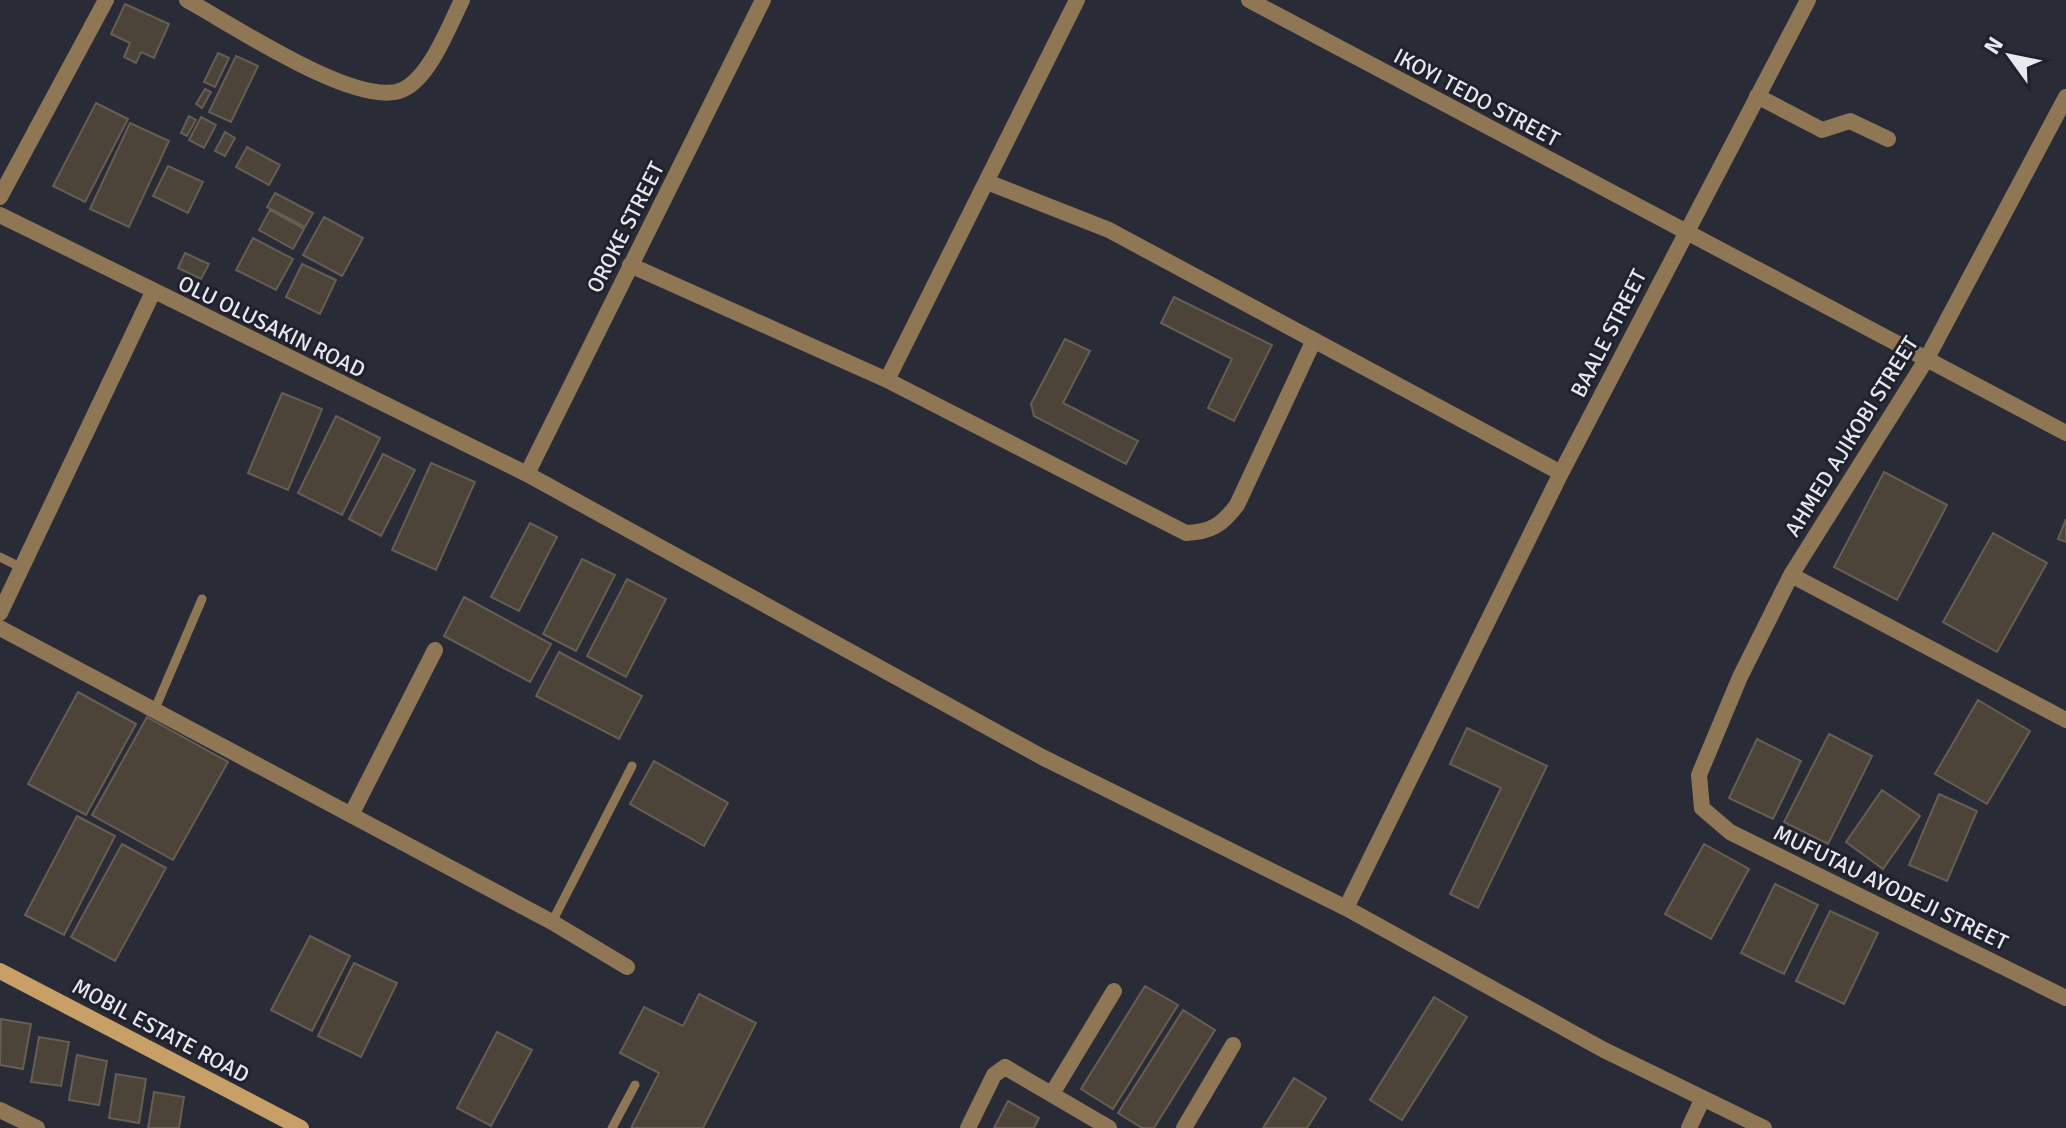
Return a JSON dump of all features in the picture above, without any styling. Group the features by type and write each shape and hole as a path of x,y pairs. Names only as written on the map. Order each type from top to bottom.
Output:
{"main road":[{"name":"MOBIL ESTATE ROAD","path":"0,971 272,1122 301,1128"}],"street":[{"path":"0,197 106,0"},
{"path":"187,0 345,87 376,95 403,90 431,62 462,0"},
{"name":"OROKE STREET","path":"527,474 763,0"},
{"path":"887,380 1077,0"},
{"name":"IKOYI TEDO STREET","path":"1249,0 2066,433"},
{"name":"BAALE STREET","path":"1346,908 1457,690 1561,473 1684,232 1808,0"},
{"path":"1757,96 1822,130 1850,121 1888,139"},
{"name":"AHMED AJIKOBI STREET","path":"1702,808 1699,775 1740,677 1791,575 1926,360 2060,127 2066,97"},
{"path":"987,182 1109,230 1561,473"},
{"name":"OLU OLUSAKIN ROAD","path":"0,215 527,474 1028,750 1346,908 1604,1050 1764,1128"},
{"path":"630,265 887,380 1186,533 1212,530 1237,505 1314,340"},
{"path":"0,613 153,292"},
{"path":"1791,575 2066,720"},
{"path":"0,628 552,922 627,967"},
{"path":"351,815 435,650"},
{"name":"MUFUTAU AYODEJI STREET","path":"1702,808 1730,832 2066,998"},
{"path":"1053,1092 1114,991"},
{"path":"1184,1128 1233,1045"},
{"path":"968,1128 994,1075 1005,1067 1053,1092 1109,1128"},
{"path":"1689,1128 1703,1098"},
{"path":"0,1110 37,1128"}],"lane":[{"path":"0,557 22,568"},
{"path":"154,711 202,599"},
{"path":"552,922 632,766"},
{"path":"612,1128 635,1085"}],"building":[{"path":"125,4 169,24 154,58 141,52 136,63 124,57 130,43 111,34"},
{"path":"218,53 229,58 215,87 204,82"},
{"path":"236,56 258,66 231,122 209,112"},
{"path":"205,89 211,92 202,108 196,104"},
{"path":"96,103 128,119 85,202 53,186"},
{"path":"189,116 196,120 187,136 181,133"},
{"path":"201,117 216,125 204,148 189,140"},
{"path":"130,123 169,141 129,227 90,209"},
{"path":"225,132 235,138 225,156 215,151"},
{"path":"247,147 280,165 269,185 236,167"},
{"path":"168,166 203,182 188,213 153,196"},
{"path":"275,193 313,213 305,227 267,207"},
{"path":"270,210 304,229 293,249 259,230"},
{"path":"324,217 363,238 342,276 303,255"},
{"path":"253,238 293,259 276,290 236,270"},
{"path":"185,253 209,264 201,279 178,268"},
{"path":"302,264 336,280 320,314 286,297"},
{"path":"1174,297 1272,345 1234,421 1208,408 1232,359 1161,323"},
{"path":"1065,339 1090,351 1063,403 1138,441 1126,464 1034,416 1031,404"},
{"path":"282,393 322,409 288,490 248,473"},
{"path":"336,416 380,438 342,515 298,493"},
{"path":"383,454 415,470 381,536 349,519"},
{"path":"431,463 475,482 436,570 392,550"},
{"path":"1884,472 1947,505 1897,600 1834,567"},
{"path":"2066,519 2066,542 2058,539"},
{"path":"530,523 557,537 519,611 491,597"},
{"path":"1993,533 2047,563 1997,652 1943,622"},
{"path":"582,559 615,575 576,651 543,634"},
{"path":"627,579 666,599 626,677 587,656"},
{"path":"464,597 551,644 530,682 444,636"},
{"path":"559,652 642,696 619,739 536,696"},
{"path":"78,692 136,724 86,815 28,784"},
{"path":"1978,700 2030,731 1987,804 1935,774"},
{"path":"147,717 228,762 173,860 92,815"},
{"path":"1467,728 1547,766 1478,908 1450,894 1501,788 1450,764"},
{"path":"1829,734 1872,756 1828,844 1784,822"},
{"path":"1757,739 1801,761 1773,819 1729,798"},
{"path":"654,761 728,803 704,846 630,804"},
{"path":"1882,790 1920,816 1883,869 1846,842"},
{"path":"1939,794 1977,811 1947,881 1909,865"},
{"path":"77,816 115,836 64,935 25,915"},
{"path":"122,844 166,868 115,961 71,937"},
{"path":"1704,844 1749,869 1711,939 1665,914"},
{"path":"1775,884 1818,905 1784,974 1741,953"},
{"path":"1830,911 1878,933 1844,1004 1796,981"},
{"path":"310,936 350,956 312,1031 271,1010"},
{"path":"354,963 397,983 361,1057 318,1036"},
{"path":"1145,986 1178,1005 1113,1109 1081,1089"},
{"path":"699,994 756,1023 703,1128 631,1128 659,1073 620,1053 644,1007 683,1026"},
{"path":"1434,997 1467,1017 1402,1120 1370,1100"},
{"path":"1183,1010 1215,1030 1154,1128 1142,1128 1118,1113"},
{"path":"1,1019 31,1024 23,1069 0,1065"},
{"path":"497,1032 532,1050 491,1126 457,1108"},
{"path":"39,1037 69,1042 61,1086 31,1082"},
{"path":"77,1055 107,1061 99,1105 69,1100"},
{"path":"116,1074 146,1079 139,1123 109,1118"},
{"path":"1294,1078 1326,1098 1307,1128 1263,1128"},
{"path":"154,1092 184,1097 179,1128 148,1128"},
{"path":"1008,1101 1039,1118 1034,1128 994,1128"}]}
